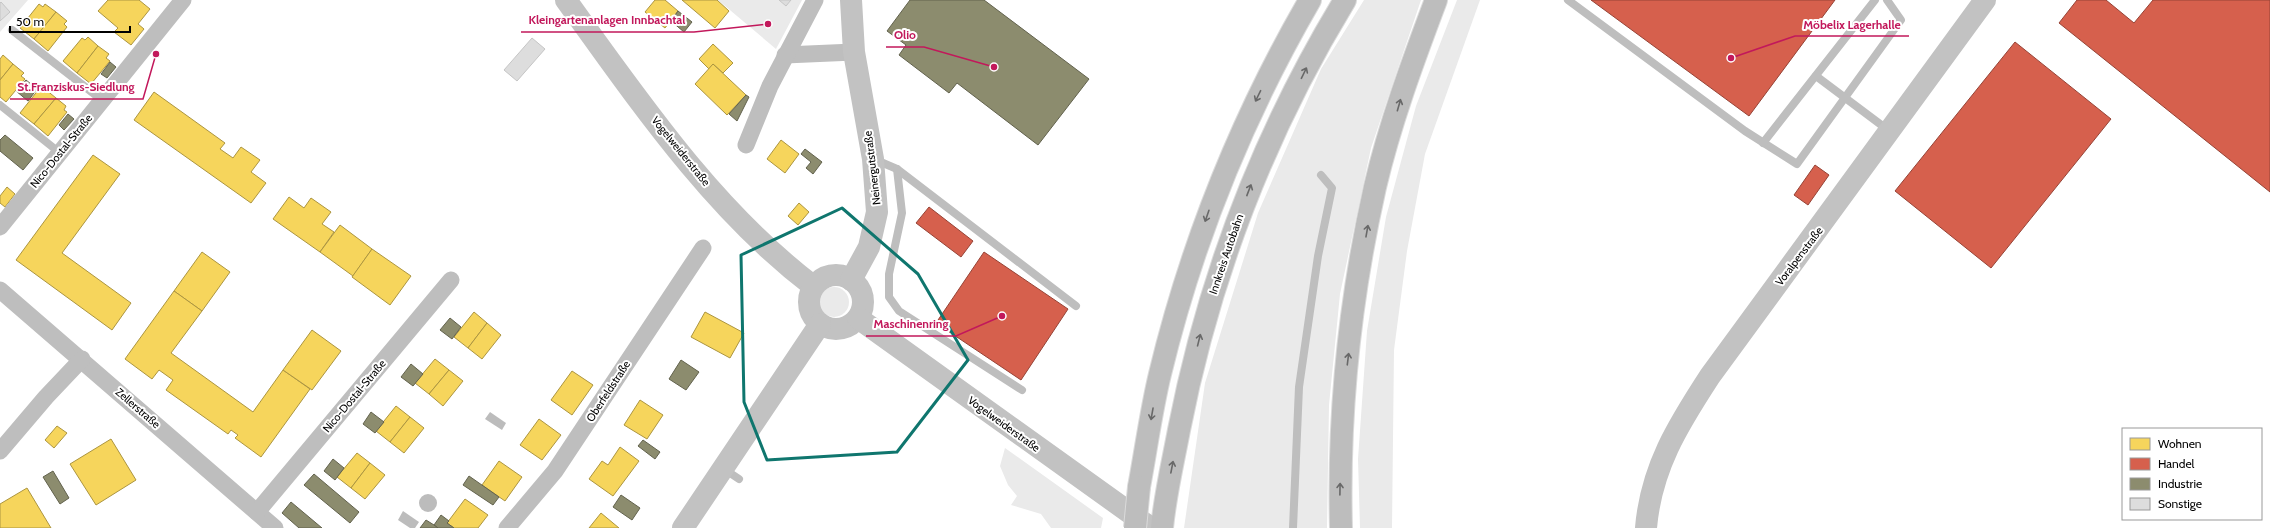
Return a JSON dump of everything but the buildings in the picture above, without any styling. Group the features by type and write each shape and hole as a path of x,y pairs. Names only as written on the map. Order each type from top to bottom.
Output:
{"highway":[{"path":"1134,528 1139,487 1159,376 1181,293 1224,170 1258,95 1310,0"},
{"name":"Innkreis Autobahn","path":"1162,528 1164,506 1185,400 1208,305 1232,233 1259,165 1316,47 1345,0"},
{"path":"1340,528 1344,391 1358,280 1375,186 1409,72 1436,0"}],"main road":[{"name":"Vogelweiderstraße","path":"566,0 650,112 723,202 762,242 814,286"},
{"name":"Neinergutstraße","path":"851,0 854,52 873,159 876,197 874,229 869,247 851,280"},
{"name":"Voralpenstraße","path":"1646,528 1650,499 1659,469 1670,441 1685,414 1710,376 1890,132 1985,0"},
{"path":"835,275 851,280 856,284 862,297 861,312 858,318 852,324 840,329 827,328 820,324 813,318 808,302 814,286 819,280 835,275"},
{"name":"Vogelweiderstraße","path":"858,318 1151,528"},
{"path":"683,528 731,474 820,324"}],"street":[{"name":"Nico-Dostal-Straße","path":"0,227 184,0"},
{"path":"746,145 770,86 812,1"},
{"path":"785,55 854,52"},
{"name":"Oberfeldstraße","path":"507,528 555,471 703,248"},
{"name":"Nico-Dostal-Straße","path":"257,512 451,280"},
{"name":"Zellerstraße","path":"0,290 82,359 275,528"},
{"path":"0,451 46,397 82,359"}],"lane":[{"path":"1568,0 1763,143 1798,164 1844,97 1901,20 1887,0"},
{"path":"1763,143 1875,0"},
{"path":"12,30 102,100"},
{"path":"1816,76 1890,132"},
{"path":"0,105 60,153"},
{"path":"873,159 897,169 1076,306"},
{"path":"897,169 902,213 889,274 889,297 899,311 1022,390"},
{"path":"1293,528 1299,387 1318,256 1332,188 1321,175"}],"highlighted area":[{"path":"842,208 918,274 968,360 897,452 767,460 744,402 741,255"}],"shaded area":[{"path":"0,0 28,0 0,32"},
{"path":"718,0 802,0 776,49"},
{"path":"1364,0 1421,0 1371,148 1340,294 1329,405 1327,528 1184,528 1205,383 1258,213 1321,69"},
{"path":"1457,0 1480,0 1425,154 1407,251 1394,350 1392,528 1360,528 1358,459 1367,331 1386,217 1416,106"},
{"path":"834,287 845,291 849,302 845,313 834,317 823,313 819,302 823,291"},
{"path":"490,412 506,423 502,430 485,419"},
{"path":"1005,448 1103,518 1101,528 1051,528 1041,514 1011,505 1017,496 1008,485 1000,466"},
{"path":"428,494 434,497 437,503 434,509 428,512 422,509 419,503 422,497"},
{"path":"403,511 419,522 415,528 410,528 398,520"}],"place":[{"name":"Kleingartenanlagen Innbachtal","path":"768,24"},
{"name":"St.Franziskus-Siedlung","path":"156,54"},
{"name":"Möbelix Lagerhalle","path":"1731,58"},
{"name":"Olio","path":"994,67"},
{"name":"Maschinenring","path":"1002,316"}]}
